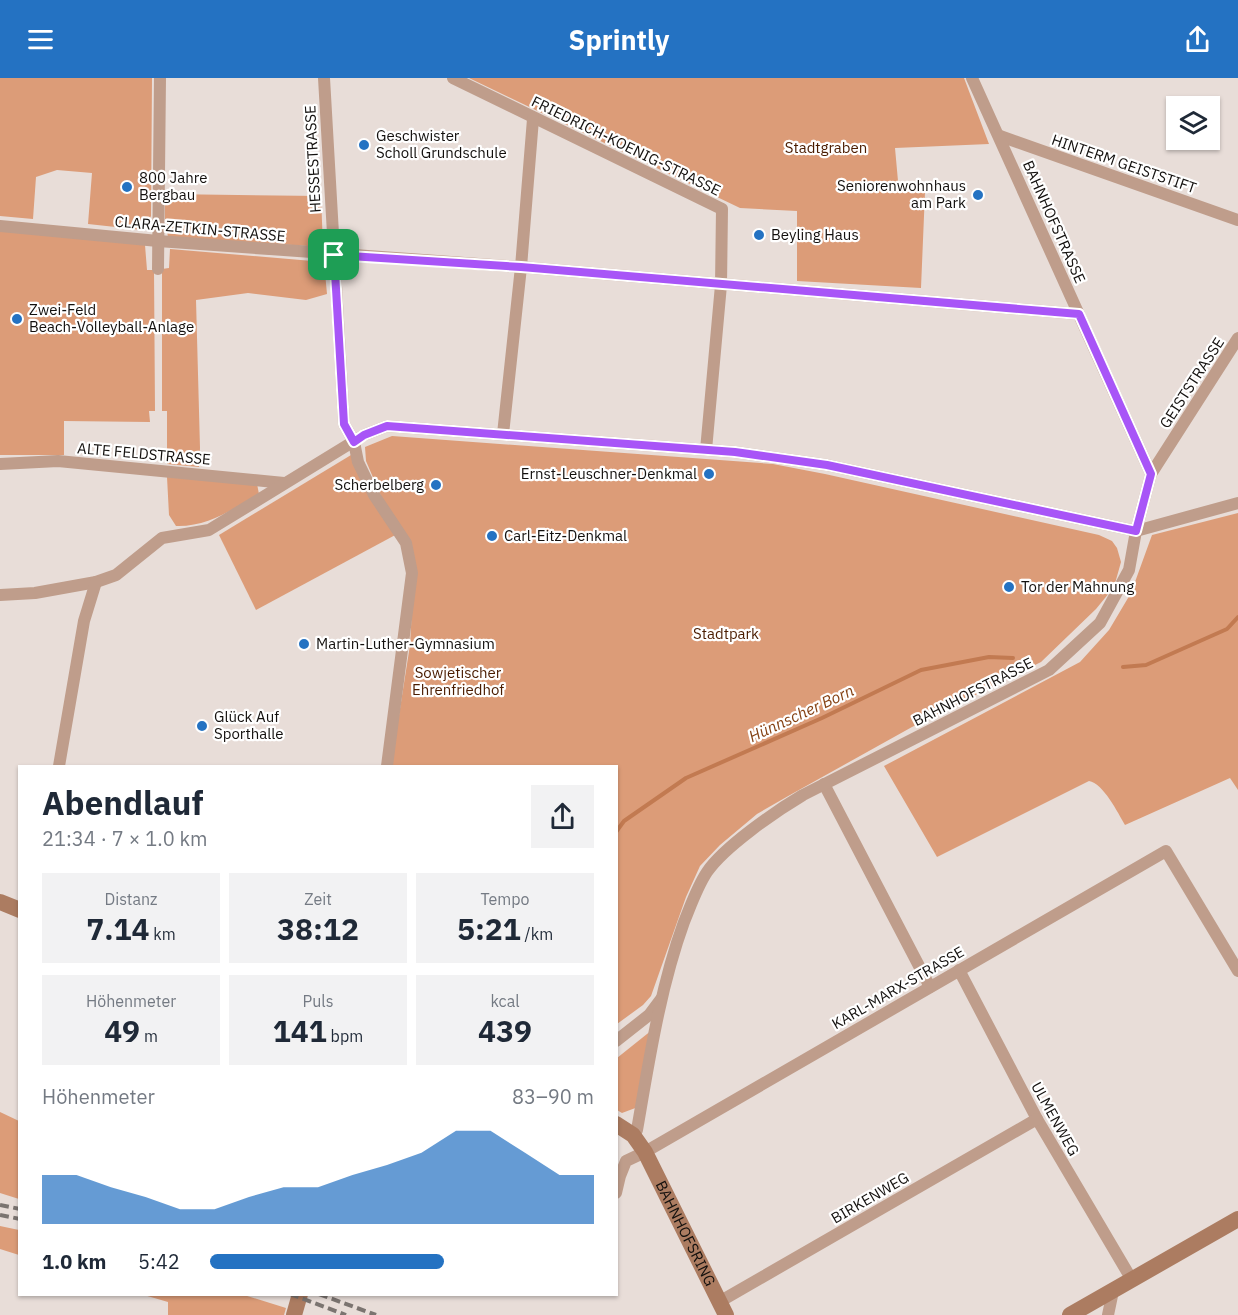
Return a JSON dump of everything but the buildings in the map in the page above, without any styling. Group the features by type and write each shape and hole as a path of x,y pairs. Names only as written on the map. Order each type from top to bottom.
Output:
{"main road":[{"path":"0,902 18,909"},
{"name":"BAHNHOFSRING","path":"618,1125 633,1135 645,1152 723,1309"},
{"path":"1078,1314 1113,1291 1238,1219"},
{"path":"294,1315 299,1296"}],"street":[{"path":"158,269 160,78"},
{"name":"HESSESTRASSE","path":"324,78 344,424 354,442 358,462 374,495 406,543 412,573 387,765"},
{"name":"FRIEDRICH-KOENIG-STRASSE","path":"453,78 722,209 721,285"},
{"name":"BAHNHOFSTRASSE","path":"633,1135 637,1130 663,995 675,948 692,902 707,871 731,847 780,809 824,784 1049,670 1100,623 1130,570 1136,531 1151,474 972,78"},
{"path":"503,434 521,267 533,118"},
{"name":"HINTERM GEISTSTIFT","path":"1000,136 1238,220"},
{"name":"CLARA-ZETKIN-STRASSE","path":"0,226 158,242 521,267 1079,314"},
{"path":"706,450 721,285"},
{"name":"GEISTSTRASSE","path":"1151,474 1238,338"},
{"path":"0,595 35,593 96,582 116,574 162,538 209,530 364,435 387,426 706,450 827,465 1136,531 1238,503"},
{"name":"ALTE FELDSTRASSE","path":"0,464 58,461 284,483"},
{"path":"59,765 84,621 96,582"},
{"path":"824,784 930,987"},
{"name":"KARL-MARX-STRASSE","path":"645,1152 1167,851 1238,971"},
{"name":"ULMENWEG","path":"959,970 1037,1119 1132,1280"},
{"name":"BAHNHOFSTRASSE","path":"618,1039 649,1015 663,995"},
{"name":"BIRKENWEG","path":"723,1309 1037,1119"},
{"path":"618,1187 626,1161 645,1152"},
{"path":"1108,1315 1113,1291"}],"green space":[{"path":"0,78 152,78 151,216 143,230 88,224 92,173 57,170 36,177 33,219 0,216"},
{"name":"Stadtgraben","path":"469,78 964,78 989,144 895,148 899,192 925,192 921,288 797,281 797,211 740,208"},
{"path":"165,194 321,196 323,247 168,237 165,220"},
{"path":"0,231 145,245 147,270 154,270 155,411 149,411 150,422 64,421 64,455 0,455"},
{"path":"170,249 324,262 327,294 306,300 248,293 196,300 199,467 167,464 167,411 162,411 162,269 169,268"},
{"name":"Stadtpark","path":"392,436 773,464 1099,535 1112,541 1117,548 1121,562 1114,587 1096,609 1041,662 912,727 790,795 757,814 720,845 700,866 686,897 651,996 643,1005 618,1023 618,765 391,765 410,645 414,573 366,461 365,447"},
{"path":"356,452 399,533 256,610 219,535"},
{"path":"167,477 257,484 259,494 230,511 199,524 176,526 169,515"},
{"path":"1238,513 1238,790 1230,778 1125,825 1105,793 1089,781 937,857 884,766 1080,662 1109,630 1131,593 1152,535"},
{"path":"652,1030 638,1107 622,1113 618,1111 618,1057"},
{"path":"0,1112 18,1121 18,1199 0,1193"},
{"path":"0,1226 18,1230 18,1255 0,1249"},
{"path":"147,1296 247,1296 286,1308 284,1315 168,1315 168,1302"}],"waterway":[{"name":"Hünnscher Born","path":"1123,667 1146,665 1227,629 1238,617"},
{"name":"Hünnscher Born","path":"618,829 624,821 686,778 822,718 921,670 989,657 1013,658"}],"railway":[{"path":"0,1205 18,1209"},
{"path":"0,1215 18,1219"},
{"path":"295,1296 346,1315"},
{"path":"324,1296 376,1315"}],"place":[{"name":"Geschwister Scholl Grundschule","path":"364,145"},
{"name":"800 Jahre Bergbau","path":"127,187"},
{"name":"Seniorenwohnhaus am Park","path":"978,195"},
{"name":"Beyling Haus","path":"759,235"},
{"name":"Zwei-Feld Beach-Volleyball-Anlage","path":"17,319"},
{"name":"Ernst-Leuschner-Denkmal","path":"709,474"},
{"name":"Scherbelberg","path":"436,485"},
{"name":"Carl-Eitz-Denkmal","path":"492,536"},
{"name":"Tor der Mahnung","path":"1009,587"},
{"name":"Martin-Luther-Gymnasium","path":"304,644"},
{"name":"Glück Auf Sporthalle","path":"202,726"}],"route":[{"path":"334,255 521,267 1079,314 1151,474 1136,531 827,465 735,452 387,426 364,435 354,442 344,424 334,255"}],"park label":[{"name":"Sowjetischer Ehrenfriedhof","path":"458,682"}]}
